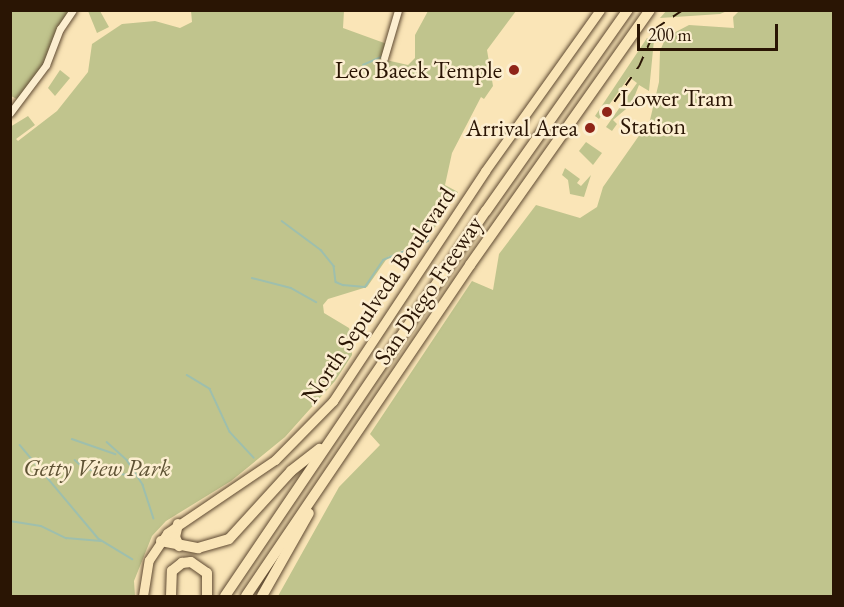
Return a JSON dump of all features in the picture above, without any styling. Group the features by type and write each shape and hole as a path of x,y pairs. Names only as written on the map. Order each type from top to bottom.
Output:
{"highway":[{"name":"San Diego Freeway","path":"225,597 250,557 627,10"},
{"name":"San Diego Freeway","path":"246,597 547,154 650,10"},
{"path":"161,541 179,546 205,548 234,536 291,471 329,442"},
{"path":"262,597 346,449"},
{"path":"178,524 175,537 179,546"},
{"path":"240,597 281,534 290,530"},
{"path":"233,597 250,567 250,557"},
{"path":"171,597 170,576 175,568 187,562 199,564 207,573 207,597"}],"main road":[{"name":"North Sepulveda Boulevard","path":"143,597 147,568 161,541 178,524 275,460 333,401 474,186 600,10"}],"street":[{"path":"10,114 46,65 60,29 73,10"},
{"path":"384,58 392,22 398,10"}],"green space":[{"path":"667,10 727,11 720,14 660,18"},
{"path":"10,11 73,11 46,65 21,101 11,96"},
{"path":"88,11 100,11 109,27 97,33"},
{"name":"Getty View Park","path":"191,11 344,11 343,28 387,44 386,60 408,65 415,58 415,35 428,11 516,11 487,50 493,86 484,99 481,97 452,153 445,185 458,192 428,238 388,257 367,287 328,299 323,305 324,313 349,328 352,338 352,355 335,381 285,437 231,481 166,521 152,536 134,581 135,596 11,596 10,127 28,116 35,125 16,139 18,141 57,111 88,72 92,44 122,24 155,21 180,28 192,22"},
{"path":"739,11 833,11 833,596 278,596 339,487 380,445 370,434 472,281 493,290 499,254 536,205 580,218 597,207 603,187 650,120 659,82 660,51 666,37 689,25 734,28 733,17"},
{"path":"647,38 654,40 649,91 639,85 631,105 626,102 623,106 626,109 613,120 617,124 612,131 606,127 637,83 629,77 599,119 595,116"},
{"path":"60,70 70,78 55,96 48,88"},
{"path":"586,142 602,153 593,165 579,151"},
{"path":"565,168 580,179 577,183 581,186 591,175 584,197 570,194 568,180 562,175"}],"waterway":[{"path":"363,65 381,57"},
{"path":"282,221 321,250 334,266 336,282 343,285 365,287 383,260 428,241"},
{"path":"252,278 291,288 316,302"},
{"path":"187,375 210,389 230,432 254,458"},
{"path":"72,439 115,454"},
{"path":"107,442 127,460 143,485 154,518"},
{"path":"20,445 99,539 132,559"},
{"path":"75,460 85,469 135,476"},
{"path":"10,521 41,526 66,538 101,541"}],"railway":[{"path":"614,102 639,66 656,28 683,10"}],"place":[{"name":"Leo Baeck Temple","path":"514,70"},
{"name":"Lower Tram Station","path":"607,112"},
{"name":"Arrival Area","path":"590,128"}]}
